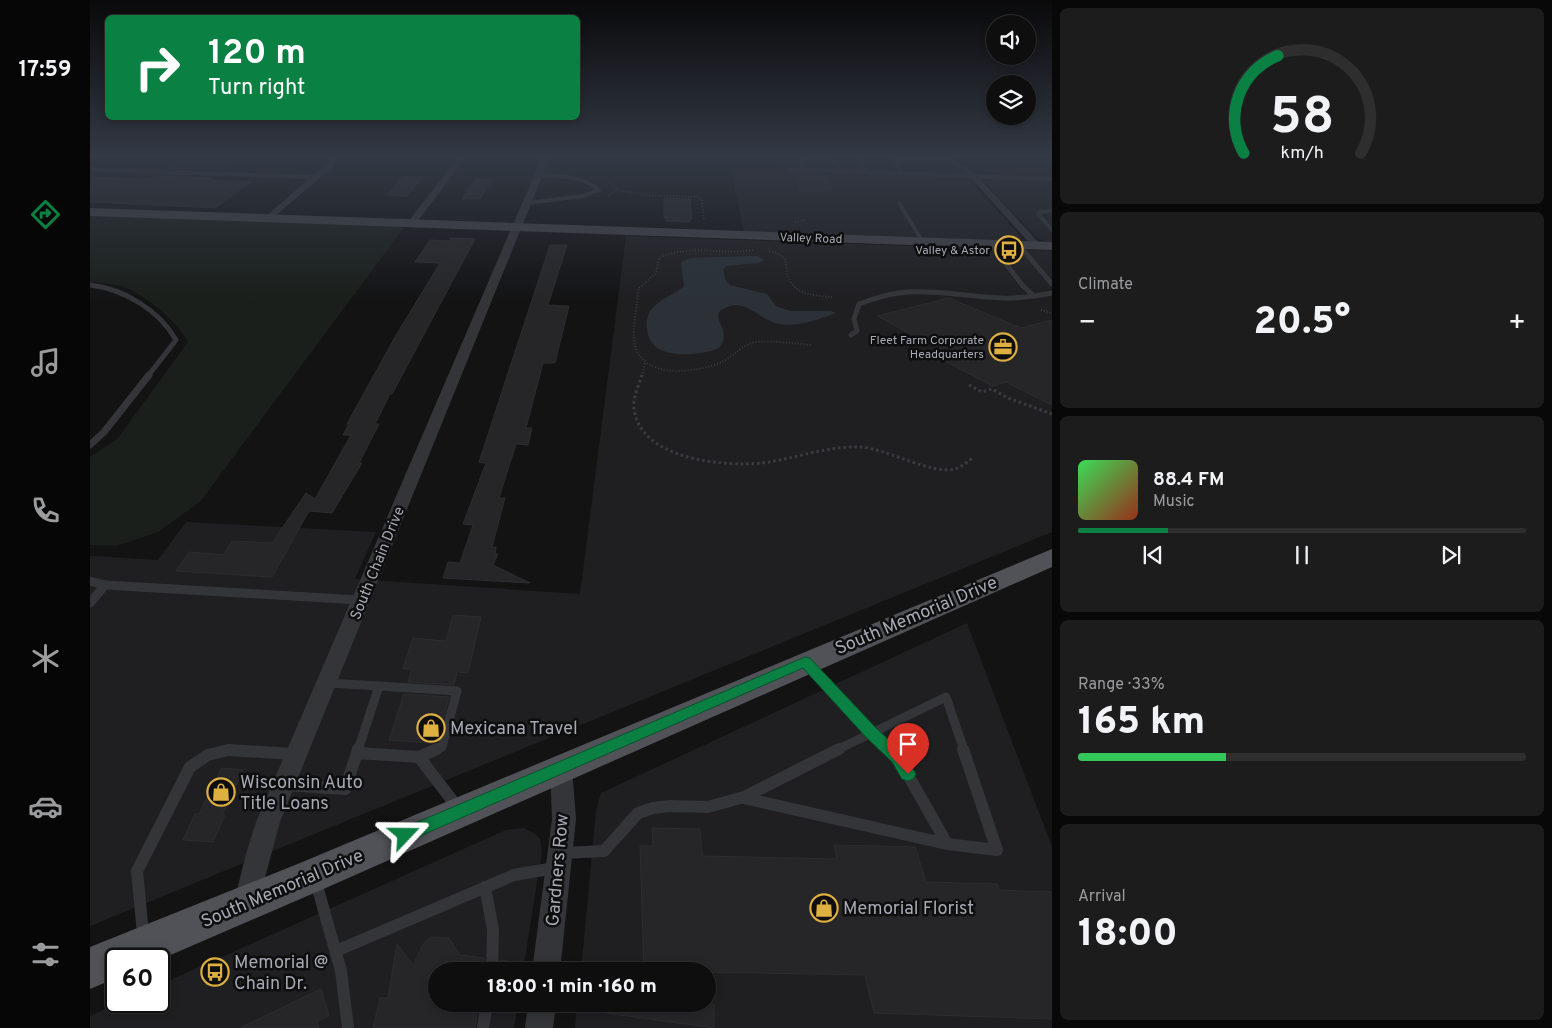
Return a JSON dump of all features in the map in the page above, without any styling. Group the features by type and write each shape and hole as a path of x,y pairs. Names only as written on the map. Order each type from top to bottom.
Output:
{"main road":[{"name":"South Memorial Drive","path":"90,968 314,875 805,662 1051,558"}],"street":[{"path":"268,218 284,205"},
{"path":"411,224 425,205"},
{"name":"South Chain Drive","path":"247,902 265,830 526,205"},
{"path":"999,205 1037,246"},
{"name":"Valley Road","path":"90,212 1052,246"},
{"name":"Gardners Row","path":"547,962 564,819 560,768"},
{"path":"539,1028 541,1012"}],"lane":[{"path":"900,205 923,242"},
{"path":"1052,211 1038,214 1052,230"},
{"path":"990,244 1023,286 1034,296"},
{"path":"1019,245 1052,284"},
{"path":"90,285 112,289 132,298 171,331 176,340 104,432 90,445"},
{"path":"851,335 857,331 854,319 859,304 888,293 930,291 1010,298 1052,294"},
{"path":"90,581 105,585 362,600"},
{"path":"90,603 105,585"},
{"path":"805,662 870,732 898,757 946,844"},
{"path":"327,683 456,691 442,747 419,757 358,753"},
{"path":"284,784 345,789 379,686"},
{"path":"336,951 514,875 560,860 604,851 638,813 653,808 670,806 708,807 744,798 870,732 946,696 996,850 946,844 744,798"},
{"path":"144,946 137,871 190,766 208,755 228,750 297,754"},
{"path":"419,757 460,812"},
{"path":"314,875 341,971 348,1028"},
{"path":"486,887 492,914 494,962"},
{"path":"483,1028 486,1012"}],"path":[{"path":"702,205 705,234"},
{"path":"759,250 740,253 706,250 667,254 659,258 656,273 639,286 636,295 638,307 634,317 635,343 638,353 644,362 644,371 636,389 634,400 636,417 640,429 646,436 666,449 719,463 741,464 772,461 836,448 862,447 886,451 935,468 952,470 974,457"},
{"path":"765,250 777,253 785,259 790,279 796,287 812,296 832,297"},
{"path":"1041,310 1052,313"},
{"path":"644,362 672,371 694,371 725,360 744,346 753,342 812,345"},
{"path":"969,385 982,392 992,389 1008,398 1052,414"}],"shaded area":[{"path":"738,205 992,205 1022,239 1020,241 744,232"},
{"path":"1006,205 1052,205 1052,243 1038,239"},
{"path":"90,214 405,226 200,502 158,532 116,546 90,545 90,457 117,439 188,342 169,318 142,296 125,287 108,283 90,282"},
{"path":"626,236 1052,251 1052,532 90,926 90,556 158,560 186,522 376,532 355,579 580,594"},
{"path":"757,256 765,260 758,263 726,266 723,270 726,281 730,285 767,294 776,306 791,311 831,311 836,313 808,322 786,325 771,322 750,309 736,305 719,312 718,317 724,337 719,348 701,353 679,354 659,349 652,343 648,334 647,319 653,307 684,286 681,262 690,258"},
{"path":"967,623 1052,847 1052,1028 575,1028 576,1012 716,1012 716,962 582,962 596,810 601,793"},
{"path":"524,828 534,833 540,839 542,851 524,962 428,962 428,1012 517,1012 514,1028 90,1028 90,1016 105,1009 105,1013 170,1013 170,980 506,830"}],"building":[{"path":"152,205 219,205 215,208"},
{"path":"664,205 691,205 692,219 690,219 690,222 666,221 666,218 664,218"},
{"path":"451,238 475,239 392,394 390,394 375,424 379,424 359,463 362,463 332,513 309,511 272,577 176,571 189,552 224,555 232,541 272,543 306,493 315,499 351,435 343,435 349,424 347,424 395,337 440,263 415,262 430,240 450,241"},
{"path":"550,245 567,245 548,305 569,306 555,363 543,363 526,428 532,428 528,445 516,444 499,498 505,498 492,547 496,547 495,554 498,554 493,565 530,583 443,578 448,562 460,563 473,525 463,524 486,463 479,462"},
{"name":"Fleet Farm Corporate Headquarters","path":"949,298 1021,328 1052,320 1052,405 1006,382 992,386 932,354 943,351 877,316"},
{"path":"453,615 481,617 468,673 457,672 454,685 408,682 412,669 403,669 413,638 446,641"},
{"path":"404,694 449,697 437,741 431,743 389,740"},
{"name":"Wisconsin Auto Title Loans","path":"222,768 243,770 222,815 225,815 213,842 183,840 195,814 199,814"},
{"name":"Memorial Florist","path":"652,828 700,829 702,856 837,859 834,845 915,847 926,882 997,884 999,890 1052,892 1052,1019 874,1013 865,975 716,972 716,962 644,962 640,846 653,846"},
{"path":"431,937 449,938 460,955 484,958 484,962 428,962 428,1012 477,1012 475,1028 373,1028 380,998 388,998 397,944 413,965 424,943"},
{"path":"321,989 329,1016 317,1021 319,1028 240,1028"},
{"path":"714,1012 714,1028 606,1013"}],"place":[{"name":"Valley & Astor","path":"1009,250"},
{"name":"Fleet Farm Corporate Headquarters","path":"1003,347"},
{"name":"Mexicana Travel","path":"431,728"},
{"name":"Wisconsin Auto Title Loans","path":"221,792"},
{"name":"Memorial Florist","path":"824,908"},
{"name":"Memorial @ Chain Dr.","path":"215,972"}],"route":[{"path":"405,835 805,662 870,732 898,757 908,774"}]}
